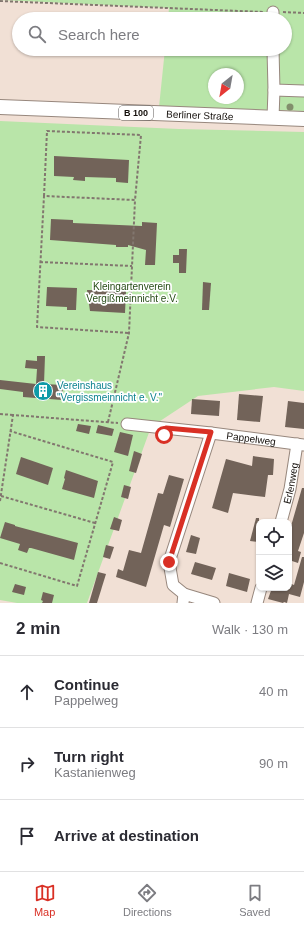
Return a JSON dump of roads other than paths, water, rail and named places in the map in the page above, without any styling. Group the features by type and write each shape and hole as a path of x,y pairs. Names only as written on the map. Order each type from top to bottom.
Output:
{"main road":[{"name":"Berliner Straße","path":"0,107 304,119"}],"street":[{"path":"273,56 273,118"},
{"path":"274,90 304,91"},
{"name":"Pappelweg","path":"127,424 165,431 211,432 300,445"},
{"path":"211,432 169,562 173,585 183,598 214,603"},
{"name":"Erlenweg","path":"282,519 300,445"},
{"path":"257,603 260,591"}],"place":[{"name":"Vereinshaus \"Vergissmeinnicht e. V.\"","path":"43,391"}],"park label":[{"name":"Kleingartenverein Vergißmeinnicht e.V.","path":"132,292"}]}
